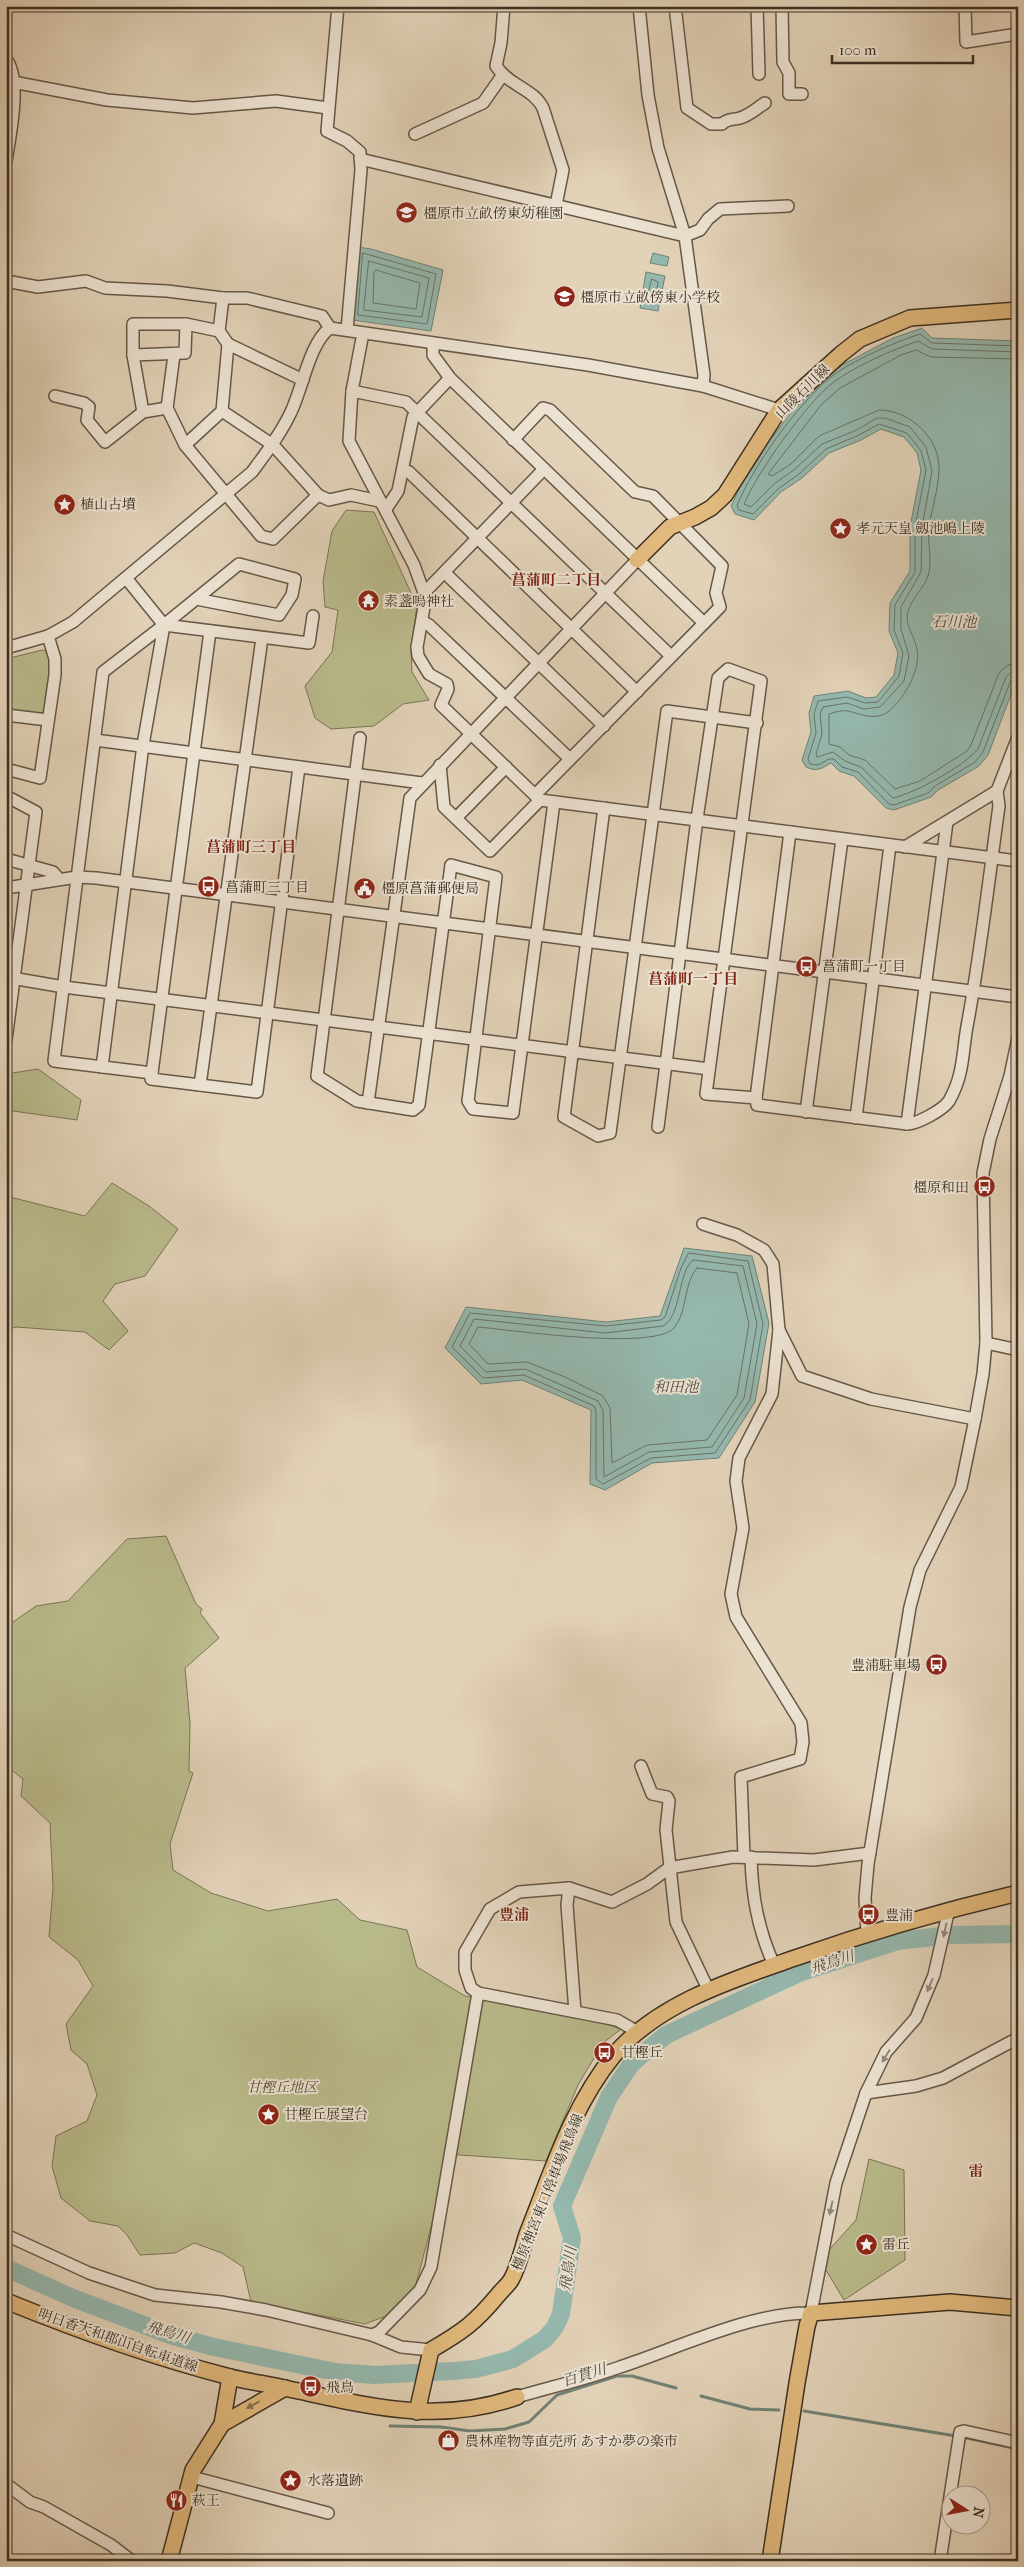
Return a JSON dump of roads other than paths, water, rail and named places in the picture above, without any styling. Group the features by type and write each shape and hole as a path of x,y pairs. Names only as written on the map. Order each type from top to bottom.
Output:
{"main road":[{"name":"山陵石川線","path":"637,560 678,522 695,517 711,508 725,495 779,410 840,354 860,339 881,328 910,318 1018,310"},
{"name":"橿原神宮東口停車場飛鳥線","path":"430,2354 464,2331 511,2280 569,2130 592,2086 613,2056 636,2031 675,2007 774,1965 866,1933 949,1909 1018,1893"},
{"name":"明日香大和郡山自転車道線","path":"6,2301 155,2354 230,2377"},
{"path":"770,2561 797,2383 807,2326 811,2314 950,2302 1018,2308"},
{"path":"417,2412 430,2354"},
{"path":"222,2424 230,2377 382,2409 417,2412 480,2408 517,2397"},
{"path":"169,2561 193,2470 222,2424 237,2413 285,2388"}],"street":[{"path":"338,6 327,132 347,141 360,152 348,330"},
{"path":"504,6 501,43 496,66 502,76 540,100 563,170 556,205"},
{"path":"639,6 648,95 658,148 684,236 704,375 703,386"},
{"path":"674,6 688,108 712,124 722,124 726,120 740,118 751,113 764,103"},
{"path":"756,6 759,74"},
{"path":"782,6 783,62 789,73 789,94 802,94"},
{"path":"965,6 966,42 1018,34"},
{"path":"6,59 13,82 12,121 6,160"},
{"path":"415,134 483,104 502,76"},
{"path":"13,82 108,100 193,108 276,101 328,108"},
{"path":"360,159 684,236 700,230 708,219 720,210 788,206"},
{"path":"6,281 38,287 86,281 105,288 167,291 223,298 247,298 322,316 330,328 588,365 703,386 779,410"},
{"path":"223,298 219,330 228,344 303,380"},
{"path":"143,412 133,355 133,324 186,324 219,330"},
{"path":"133,355 174,355 185,353 186,324"},
{"path":"6,648 48,636 73,622 252,472 272,446 291,413 319,339 330,328"},
{"path":"363,333 352,391 348,441 414,565 424,593 422,621 416,647 418,656 429,674 447,684 448,689 441,705 538,798 554,802 1018,861"},
{"path":"432,343 433,355 450,378 704,623"},
{"path":"186,445 222,411 228,344"},
{"path":"174,355 167,408 186,445 260,536 273,539 318,495"},
{"path":"382,505 398,491 413,417 450,378"},
{"path":"352,391 406,402 671,656"},
{"path":"55,396 84,403 89,407 87,420 105,442 143,412 167,408"},
{"path":"440,765 444,807 490,851 570,759 720,607 716,593 722,566 653,496 635,492 550,410 543,408 513,440"},
{"path":"222,411 272,446 318,495 329,500 352,495 382,505"},
{"path":"424,593 544,469"},
{"path":"403,470 410,472 637,692"},
{"path":"368,1103 410,798 422,782 637,560"},
{"path":"152,1073 54,1061 103,672 239,564 295,579 292,595 279,615 196,599"},
{"path":"445,573 537,664 604,726"},
{"path":"126,578 164,625 309,643 313,616"},
{"path":"422,621 429,625 506,696 570,759"},
{"path":"102,1067 144,746 164,625"},
{"path":"210,631 151,1079 257,1092 299,767"},
{"path":"6,770 40,778 56,666 48,636"},
{"path":"200,1085 262,638"},
{"path":"658,1127 711,717 718,678 728,669 761,681 757,723 706,1094 756,1098"},
{"path":"604,808 564,1117 598,1136 610,1133 667,711 757,723"},
{"path":"7,719 48,720"},
{"path":"790,832 756,1098 757,1105 916,1124 948,1104 955,1090 964,1060 999,806 997,791 1018,737"},
{"path":"360,738 357,775 323,1019 317,1076 357,1101 413,1110 419,1105 451,865 496,878 468,1102 473,1109 514,1113 554,802"},
{"path":"95,740 422,782"},
{"path":"456,818 506,767"},
{"path":"905,846 997,791"},
{"path":"6,796 36,812 28,884 11,977 6,1040"},
{"path":"907,1124 947,822"},
{"path":"806,1112 842,838"},
{"path":"856,1118 890,845"},
{"path":"6,859 53,872 59,879"},
{"path":"6,888 77,877 127,882 1018,997"},
{"path":"11,977 64,987 709,1069"},
{"path":"866,1933 865,1898 870,1853 910,1607 920,1570 961,1487 983,1374 986,1343 983,1173 990,1139 1016,1057 1018,1038"},
{"path":"702,1224 737,1235 764,1250 773,1264 779,1330 772,1394 739,1458 736,1481 743,1528 731,1594 736,1616 801,1723 803,1742 800,1759 741,1777 747,1857 754,1909 760,1933 774,1965"},
{"path":"779,1330 802,1376 871,1399 975,1419"},
{"path":"986,1343 1018,1350"},
{"path":"641,1766 652,1794 666,1797 669,1801 666,1830 676,1922 709,1991"},
{"path":"636,2031 617,2020 478,1993 471,1988 465,1970 465,1952 490,1909 519,1892 569,1888 612,1902 647,1884 669,1868 733,1857 814,1860 870,1853"},
{"path":"569,1888 567,1905 575,2012"},
{"path":"517,2397 618,2368 763,2318 793,2313 811,2314 836,2183 866,2093 886,2052 916,2018 934,1975 949,1909"},
{"path":"372,2336 420,2290 431,2268 478,1993"},
{"path":"866,2093 916,2086 943,2078 1018,2038"},
{"path":"6,2235 89,2273 155,2295 221,2302 372,2336 401,2347 430,2354"},
{"path":"940,2561 959,2436 964,2430 1018,2443"},
{"path":"192,2477 328,2513"},
{"path":"6,2484 30,2502 44,2507 111,2545 132,2561"}],"water":[{"path":"357,247 371,249 443,270 431,331 352,320"},
{"path":"653,253 669,257 667,266 650,263"},
{"path":"646,272 665,276 658,311 640,308"},
{"name":"石川池","path":"922,328 932,338 1018,341 1018,676 988,755 979,766 938,790 931,797 894,810 886,808 854,776 839,771 831,763 816,770 806,767 802,760 811,732 809,713 814,696 848,691 866,698 876,697 894,675 898,653 889,631 890,603 910,571 910,527 921,470 917,453 904,437 881,429 861,440 829,453 802,478 781,492 754,520 735,514 731,506 750,466 807,392 829,372 893,338"},
{"name":"和田池","path":"684,1248 752,1256 769,1323 755,1402 719,1458 652,1463 605,1490 590,1484 591,1410 522,1380 481,1384 445,1348 466,1307 606,1322 660,1316"}],"waterway":[{"name":"飛鳥川","path":"6,2268 73,2298 173,2336 214,2347 335,2372 375,2375 453,2371 476,2369 513,2359 545,2339 555,2327 561,2314 572,2238 562,2206 609,2097 632,2063 666,2035 799,1973 898,1941 951,1935 1018,1934"},
{"name":"百貫川","path":"390,2426 441,2427 470,2431 505,2429 529,2422 557,2395 617,2376 632,2376 676,2388"},
{"name":"百貫川","path":"701,2396 750,2409 779,2410"},
{"name":"百貫川","path":"804,2411 956,2436"},
{"name":"百貫川","path":"962,2437 1018,2449"}],"place":[{"name":"橿原市立畝傍東幼稚園","path":"407,213"},
{"name":"橿原市立畝傍東小学校","path":"564,297"},
{"name":"植山古墳","path":"64,504"},
{"name":"孝元天皇 劔池嶋上陵","path":"840,528"},
{"name":"素盞嗚神社","path":"368,601"},
{"name":"菖蒲町三丁目","path":"209,887"},
{"name":"橿原菖蒲郵便局","path":"365,888"},
{"name":"菖蒲町一丁目","path":"806,966"},
{"name":"橿原和田","path":"985,1187"},
{"name":"豊浦駐車場","path":"937,1665"},
{"name":"豊浦","path":"869,1915"},
{"name":"甘樫丘","path":"605,2052"},
{"name":"甘樫丘展望台","path":"268,2114"},
{"name":"雷丘","path":"866,2244"},
{"name":"飛鳥","path":"310,2387"},
{"name":"農林産物等直売所 あすか夢の楽市","path":"449,2441"},
{"name":"水落遺跡","path":"291,2480"},
{"name":"萩王","path":"176,2500"}],"district":[{"name":"菖蒲町二丁目","path":"556,580"},
{"name":"菖蒲町三丁目","path":"251,847"},
{"name":"菖蒲町一丁目","path":"693,979"},
{"name":"豊浦","path":"514,1915"},
{"name":"雷","path":"976,2171"}],"park label":[{"name":"甘樫丘地区","path":"282,2087"}]}
